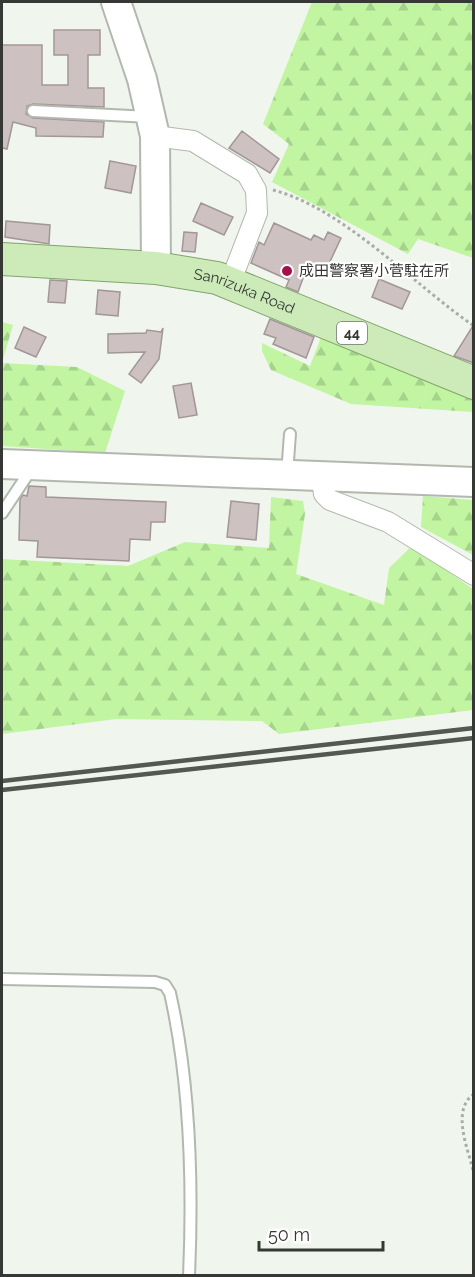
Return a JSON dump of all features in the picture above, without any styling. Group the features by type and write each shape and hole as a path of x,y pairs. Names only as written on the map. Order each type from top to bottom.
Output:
{"main road":[{"name":"Sanrizuka Road","path":"2,259 192,272 230,283 474,382"}],"street":[{"path":"117,2 142,79 153,127 156,268"},
{"path":"153,127 193,141 247,174 256,190 257,213 230,283"},
{"path":"2,464 474,482"},
{"path":"321,476 324,494 330,500 388,522 474,575"}],"lane":[{"path":"33,111 153,127"},
{"path":"287,474 290,434"},
{"path":"2,513 34,465"},
{"path":"2,979 155,982 165,985 170,993 185,1095 190,1210 189,1275"}],"path":[{"path":"256,190 288,194 318,209 368,244 474,327"},
{"path":"474,1094 467,1099 462,1110 474,1174"}],"green space":[{"path":"312,2 473,2 473,258 418,239 408,254 272,182 289,144 263,124"},
{"path":"2,322 13,325 2,363"},
{"path":"323,332 473,394 473,412 351,404 271,370 262,351 262,343 310,366"},
{"path":"2,363 77,367 125,391 105,453 2,446"},
{"path":"423,496 473,500 473,555 421,527"},
{"path":"271,497 303,501 305,514 296,574 384,605 389,568 412,546 473,589 473,710 279,734 262,721 116,719 2,734 2,559 128,566 185,542 269,548"}],"building":[{"path":"54,30 100,30 100,55 88,55 88,88 104,88 104,107 33,104 27,106 26,114 33,118 104,122 103,137 36,136 36,128 13,122 7,149 2,148 2,45 42,45 42,85 68,85 68,55 54,55"},
{"path":"242,131 279,159 270,173 229,148"},
{"path":"110,161 136,166 131,193 105,188"},
{"path":"201,203 233,217 224,235 193,221"},
{"path":"6,221 50,225 49,244 5,237"},
{"path":"274,223 311,240 314,235 324,240 328,232 341,238 326,270 309,262 298,292 286,287 289,280 251,263 259,242 264,245"},
{"path":"184,232 197,233 195,252 182,251"},
{"path":"379,279 410,292 402,309 372,297"},
{"path":"50,280 67,281 65,303 48,302"},
{"path":"98,290 120,292 118,316 96,314"},
{"path":"270,319 314,337 306,358 273,344 276,338 264,334"},
{"path":"474,324 474,363 454,356"},
{"path":"24,327 46,337 36,357 15,348"},
{"path":"163,328 159,359 141,383 129,374 145,352 108,353 108,334 146,333 147,330 161,332"},
{"path":"191,383 197,415 179,418 173,386"},
{"path":"29,486 46,487 46,497 166,502 165,522 151,522 150,540 130,539 129,561 37,557 38,541 19,540 20,499 23,495 27,496"},
{"path":"231,501 259,504 256,540 227,537"}],"railway":[{"path":"2,781 474,728"},
{"path":"2,790 474,738"}],"place":[{"name":"成田警察署小菅駐在所","path":"287,271"}]}
